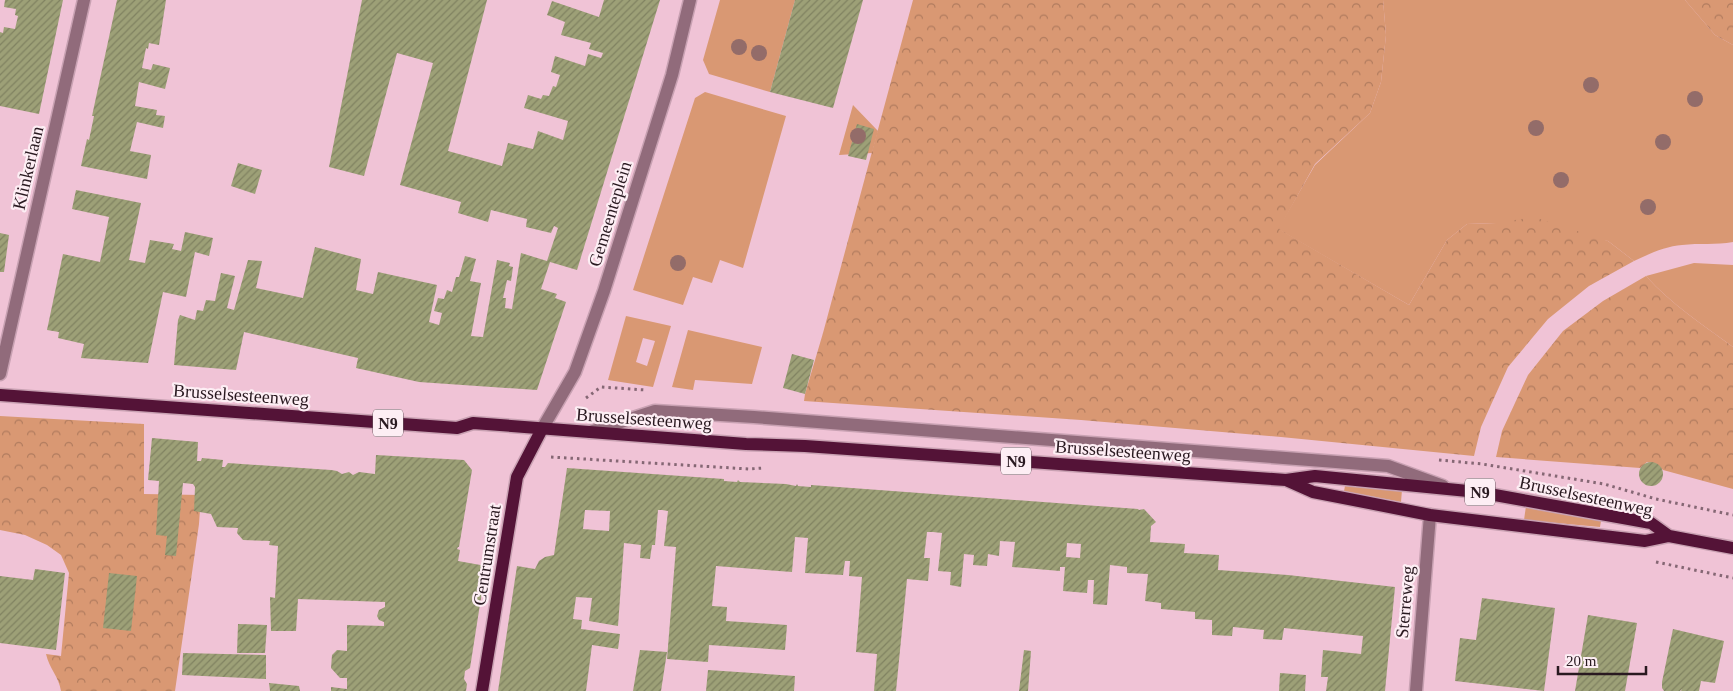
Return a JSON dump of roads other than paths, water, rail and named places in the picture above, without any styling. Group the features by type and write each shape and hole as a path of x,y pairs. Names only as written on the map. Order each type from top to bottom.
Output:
{"main road":[{"name":"Brusselsesteenweg","path":"0,395 457,428 473,424 746,444 815,446 1286,480 1314,476 1478,492 1651,524 1669,536"},
{"name":"Centrumstraat","path":"482,691 516,477 542,429"},
{"name":"Brusselsesteenweg","path":"1286,480 1313,492 1430,515 1645,541 1669,536 1733,548"}],"street":[{"name":"Klinkerlaan","path":"0,374 84,0"},
{"name":"Gemeenteplein","path":"542,429 575,372 604,291 672,75 690,0"},
{"path":"589,432 655,411 754,417 1388,466 1450,489"},
{"name":"Sterreweg","path":"1416,691 1430,515"}]}
